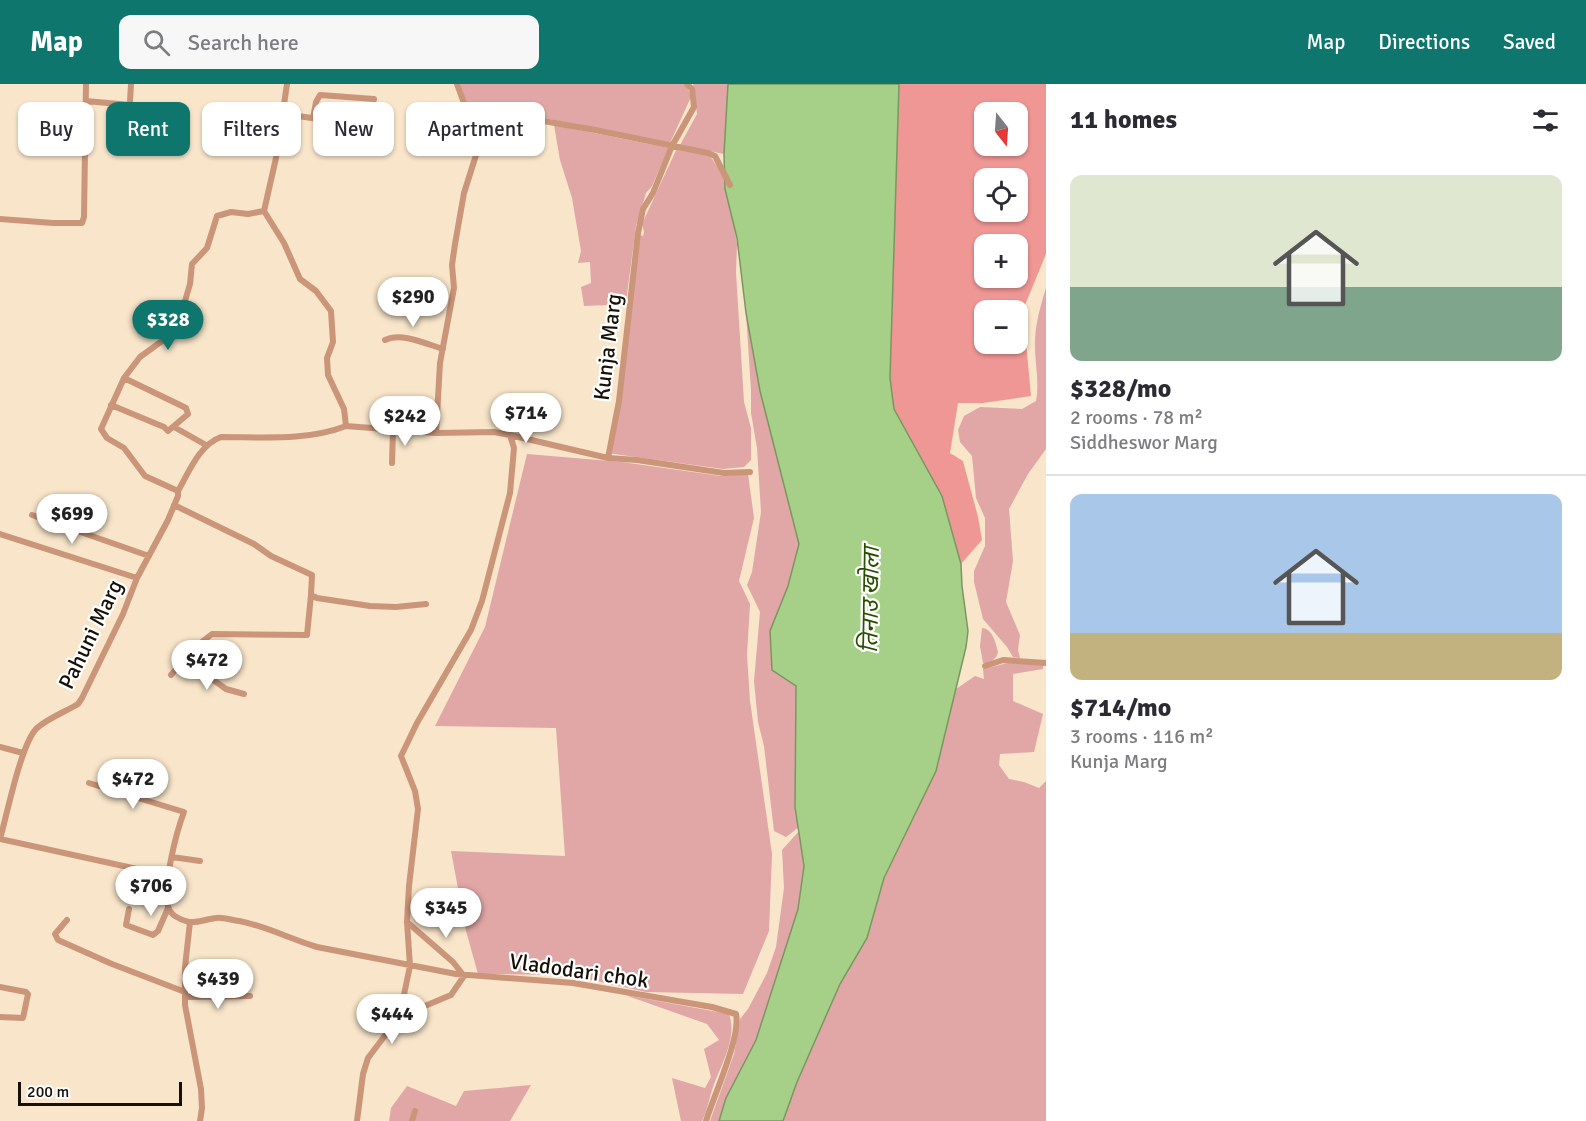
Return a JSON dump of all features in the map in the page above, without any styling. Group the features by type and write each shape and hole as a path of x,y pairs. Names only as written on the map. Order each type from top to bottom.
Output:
{"street":[{"path":"0,219 82,223 84,218 87,84"},
{"path":"130,84 130,102"},
{"path":"285,102 287,84"},
{"path":"457,84 463,102"},
{"name":"Kunja Marg","path":"608,458 628,338 638,233 643,209 653,193 672,146 694,107 692,89 687,84"},
{"path":"301,116 367,126 374,99 320,95 317,98 313,118"},
{"path":"86,101 106,103"},
{"path":"545,121 708,153 715,156 730,185"},
{"path":"276,156 264,211 284,243 300,279 316,291 331,311 333,342 327,358 328,375 344,410 346,426"},
{"path":"436,432 438,377 452,306 454,288 452,265 459,213 476,156"},
{"path":"178,491 145,476 124,448 104,435 101,429 124,378 140,357 162,341 180,318 190,284 192,264 207,248 217,216 231,212 248,214 264,211"},
{"path":"385,340 393,336 443,349"},
{"path":"111,405 164,427 168,431 188,414 186,408 124,378"},
{"path":"174,427 206,445 221,438 312,434 346,426 436,432 494,432 608,458 724,473 750,472"},
{"path":"392,463 393,430"},
{"path":"357,1121 363,1074 368,1058 396,1021 410,966 408,922 412,852 418,809 417,798 401,756 417,723 471,630 482,601 510,493 514,448 510,435"},
{"name":"Pahuni Marg","path":"0,839 23,753 37,729 78,704 82,698 123,614 137,578 174,505 178,491 206,445"},
{"path":"171,675 194,648 212,634 307,635 312,575 174,505"},
{"path":"32,515 149,556"},
{"path":"0,534 137,578"},
{"path":"311,595 317,598 370,606 396,607 426,604"},
{"path":"184,660 226,689 244,694"},
{"path":"985,666 1003,660 1046,663"},
{"path":"0,747 23,753"},
{"path":"89,783 184,812 172,857 168,908 156,934 151,935 126,926 129,909"},
{"path":"0,839 169,876"},
{"path":"172,857 200,861"},
{"path":"168,908 171,913 190,922 184,967 185,1005 202,1100 200,1121"},
{"name":"Vladodari chok","path":"190,922 219,918 242,921 317,947 410,966 464,975 573,983 712,1007 735,1014 737,1023 733,1046 706,1121"},
{"path":"67,920 56,931 55,936 58,940 185,995 250,996"},
{"path":"391,1028 420,1008 451,995 464,975 453,962 408,922"},
{"path":"0,987 27,993 24,1018 0,1017"},
{"path":"412,1121 415,1111"}],"shaded area":[{"path":"460,84 684,84 691,97 670,143 545,118 545,102 466,102"},
{"path":"693,84 728,84 724,154 680,145 697,114"},
{"path":"899,84 1046,84 1046,254 1027,300 974,300 974,354 1027,354 1031,396 983,403 958,403 950,453 963,461 982,540 961,564 942,496 894,409 890,378"},
{"path":"554,125 669,148 652,186 646,193 636,226 626,302 584,306 581,287 591,283 590,262 578,263 581,251 572,198 560,160"},
{"path":"677,148 710,156 727,181 737,244 736,273 744,402 751,428 751,460 744,467 723,469 607,453 620,403 640,235 643,236 644,232 642,224"},
{"path":"1046,288 1046,449 1028,474 1009,509 1013,561 1006,602 1020,635 1018,650 1020,658 1013,657 983,619 974,582 974,571 985,546 985,518 976,498 972,456 960,442 958,430 964,416 980,407 1022,409 1036,401 1036,332"},
{"path":"746,313 760,391 799,544 788,586 796,685 795,807 799,827 786,837 774,831 754,681 760,612 747,585 752,572 761,512 757,448 751,413"},
{"path":"527,454 622,462 721,476 748,474 754,518 739,581 750,604 747,655 750,701 772,854 769,931 743,994 646,992 569,975 478,974 466,931 451,851 565,856 556,728 435,726 485,627"},
{"path":"982,628 991,633 998,652 994,659 985,663 983,663 980,646"},
{"path":"1012,662 1043,664 1043,669 1013,674 1013,701 1043,714 1034,752 1000,754 999,765 1009,779 1039,788 1046,781 1046,1121 783,1121 797,1082 840,984 867,938 884,879 936,771 956,689 975,676 984,679 983,669"},
{"path":"800,830 804,866 798,909 756,1040 726,1098 719,1121 710,1121 734,1054 740,1019 748,1009 767,973 776,947 784,888 782,850"},
{"path":"625,995 729,1014 730,1043 702,1121 681,1121 672,1078 705,1088 711,1077 704,1049 719,1040 707,1024"},
{"path":"531,1085 510,1121 389,1121 391,1108 407,1086 456,1106 464,1091"}],"water":[{"name":"तिनाउ खोला","path":"728,84 899,84 890,378 894,409 942,496 961,564 968,631 936,771 884,878 867,938 840,984 797,1082 783,1121 719,1121 726,1098 756,1040 798,909 804,866 795,807 796,686 772,670 770,631 788,586 799,544 760,391 746,313 737,238 725,189 724,154"}]}
